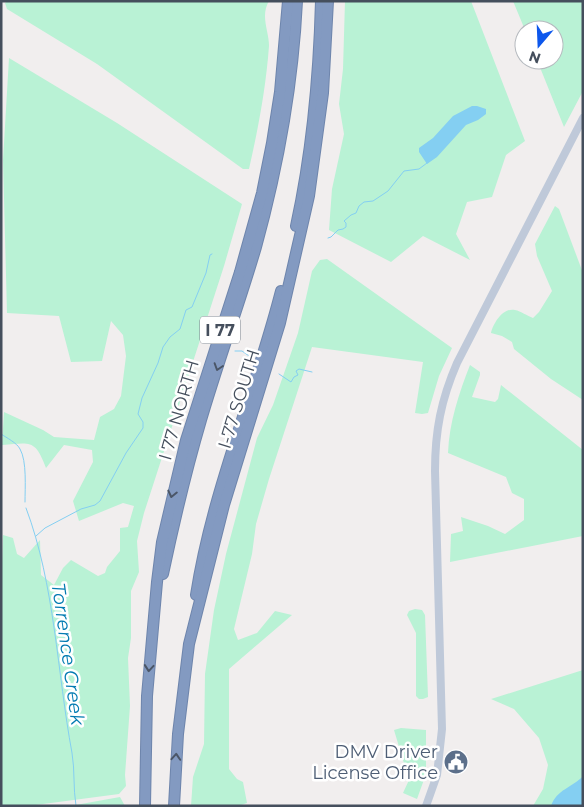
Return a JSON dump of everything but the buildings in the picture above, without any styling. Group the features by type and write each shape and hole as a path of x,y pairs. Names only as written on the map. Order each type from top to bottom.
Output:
{"highway":[{"name":"I 77 NORTH","path":"145,806 146,722 162,542 179,466 200,391 248,245 264,185 280,92 288,1"},
{"name":"I 77","path":"154,619 194,443 263,220 275,170 288,93 297,1"},
{"path":"288,93 298,46 304,1"},
{"path":"314,1 316,92"},
{"name":"I 77","path":"189,644 198,579 210,528 272,321 292,246 306,169 316,92 321,1"},
{"name":"I-77 SOUTH","path":"174,806 180,717 189,644 224,505 277,332 304,222 320,119 326,58 328,1"}],"main road":[{"path":"426,806 437,775 442,729 435,461 440,408 457,363 583,118"}],"green space":[{"path":"8,1 269,1 265,12 269,40 266,77 249,169 243,169 97,64 7,9 5,3"},
{"path":"345,1 471,1 525,141 506,155 492,197 467,202 456,234 470,260 423,236 391,262 329,230 332,189 344,134 339,104 343,69"},
{"path":"513,1 583,1 583,91 564,127 541,70 564,70 564,20 521,20"},
{"path":"9,58 117,123 242,204 224,266 144,513 137,541 139,572 131,591 131,638 128,658 130,706 125,775 126,786 119,794 28,806 1,806 1,589 3,535 13,538 17,554 24,558 40,540 41,575 54,585 63,568 71,560 98,576 105,573 107,567 120,551 120,528 128,527 134,506 123,503 79,521 73,501 93,462 92,450 64,445 46,468 35,447 26,444 2,445 4,412 54,437 94,440 100,417 114,409 121,396 126,356 123,335 111,321 102,361 71,362 59,316 7,313 3,160"},
{"path":"555,206 559,209 583,273 583,400 551,379 514,349 512,342 502,336 491,333 496,321 506,311 517,311 533,318 552,291 537,256 535,244"},
{"path":"327,259 452,348 439,376 428,413 422,414 415,413 423,362 312,347 256,524 252,554 234,629 238,640 257,633 275,611 292,615 229,669 229,769 237,779 243,782 247,803 238,806 191,806 193,777 204,744 205,674 214,610 226,554 257,438 273,405 298,333 312,271 320,260"},
{"path":"470,365 480,372 472,397 495,402 498,399 501,385 583,450 583,536 450,562 451,534 463,531 461,517 505,534 524,520 524,499 512,493 506,477 448,453 455,408"},
{"path":"415,609 422,610 425,615 428,697 423,699 419,699 416,696 416,633 407,615 409,611"},
{"path":"583,670 583,806 533,806 543,789 548,765 539,738 514,709 491,699"},
{"path":"401,728 426,730 426,774 417,799 403,793 409,780 394,730"},
{"path":"120,797 125,806 70,806"}],"water":[{"path":"472,106 486,109 486,114 466,125 437,157 427,164 419,152 419,148 433,138 453,116"},
{"path":"583,776 583,806 551,806 561,792"}],"waterway":[{"path":"328,238 338,230 346,227 344,221 356,213 359,206 364,202 373,201 388,191 404,171 419,169 427,163"},
{"path":"36,536 45,528 100,501 126,453 143,428 143,422 138,414 142,398 163,347 170,337 180,329 186,310 192,307 206,273 210,255 212,254"},
{"path":"235,351 242,351 249,356"},
{"path":"279,374 291,382 298,375 296,371 299,369 312,372"},
{"name":"Torrence Creek","path":"1,434 17,445 22,454 25,475 25,502"},
{"name":"Torrence Creek","path":"26,508 36,537 49,598 73,759 76,806"}],"place":[{"name":"DMV Driver License Office","path":"456,762"}]}
